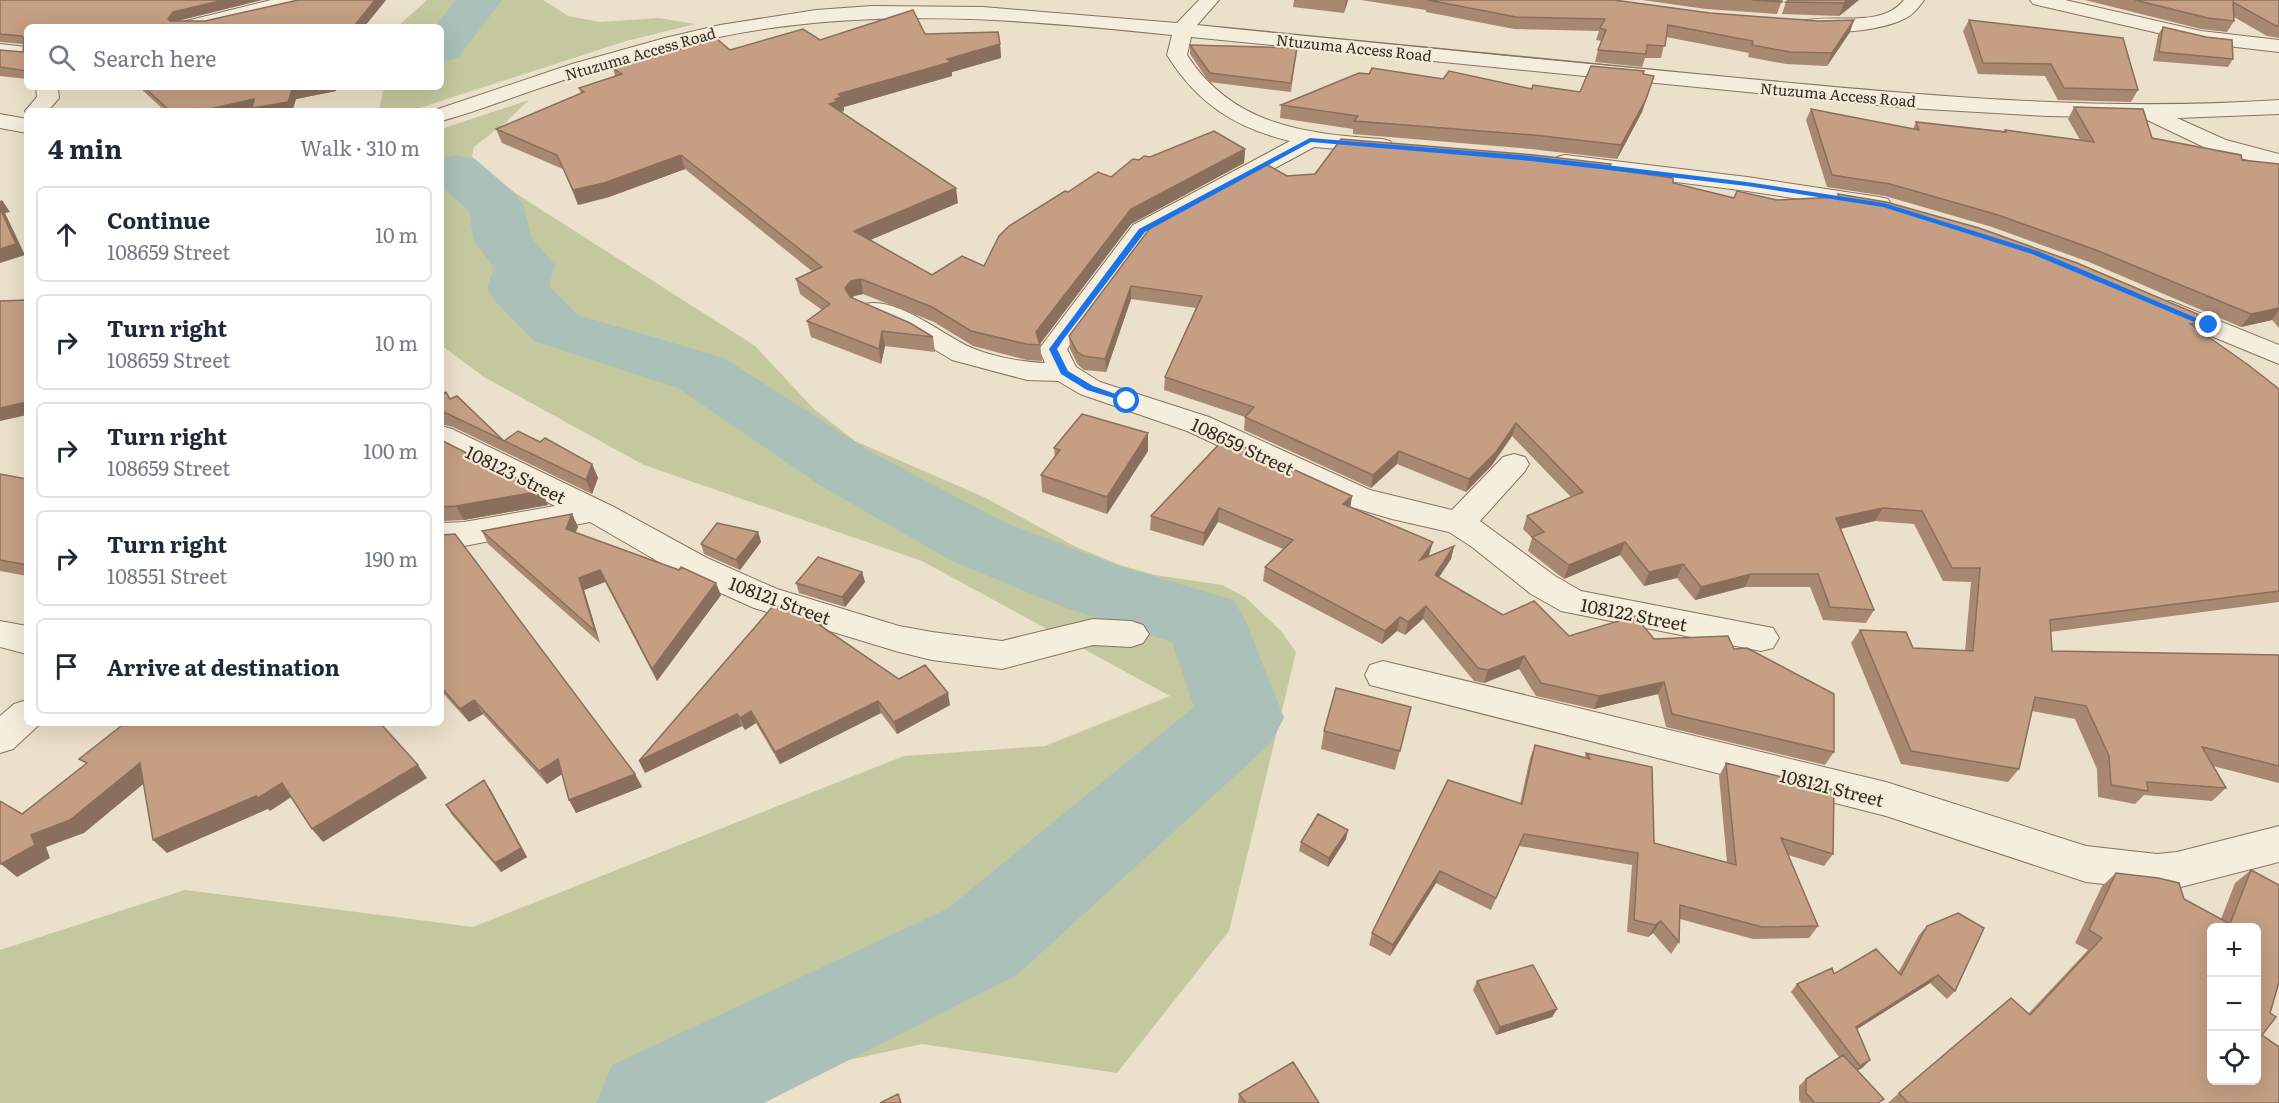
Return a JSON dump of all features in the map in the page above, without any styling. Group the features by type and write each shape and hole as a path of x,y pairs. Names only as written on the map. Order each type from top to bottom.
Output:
{"street":[{"path":"196,24 303,0"},
{"path":"1209,0 1183,30 1177,55 1195,83 1212,99 1273,129 1310,140 1403,148"},
{"path":"1785,24 1868,22 1905,12 1914,0"},
{"path":"2040,0 2201,37 2279,46"},
{"name":"Ntuzuma Access Road","path":"444,113 666,42 741,26 808,17 885,11 950,12 1183,30 1908,101 2023,110 2148,113 2279,106"},
{"path":"0,50 24,52"},
{"path":"37,108 48,99 47,90"},
{"path":"2148,113 2218,145 2279,160"},
{"path":"1064,372 1053,349 1142,230 1310,140"},
{"path":"1543,160 1747,184 1884,205 1906,212"},
{"path":"2154,301 2279,355"},
{"name":"108659 Street","path":"863,304 923,330 962,354 1027,370 1064,372 1103,393 1198,424 1359,498 1459,524"},
{"name":"108123 Street","path":"444,438 591,511"},
{"path":"1459,524 1514,464"},
{"path":"444,535 591,511"},
{"name":"108121 Street","path":"591,511 603,515 640,538 695,567 766,599 899,639 943,648 1002,655 1093,632 1131,634"},
{"name":"108122 Street","path":"1459,524 1484,539 1543,585 1573,602 1761,638"},
{"path":"0,634 24,639"},
{"name":"108121 Street","path":"1383,675 1886,800 2086,864 2157,872 2177,870 2279,844"},
{"path":"0,738 24,718"}],"green space":[{"path":"427,0 543,0 568,16 600,22 659,18 695,24 626,41 419,108 380,108 383,90 444,90 444,24 400,24"},
{"path":"529,100 474,147 472,156 487,175 755,346 814,409 855,441 986,498 1074,546 1120,565 1155,575 1222,585 1245,597 1280,630 1296,652 1229,931 1117,1073 922,1044 652,1103 0,1103 0,950 185,890 473,927 904,756 1045,746 1170,696 922,561 644,465 484,377 444,347 444,128"}],"building":[{"path":"0,0 224,0 173,12 168,19 170,21 205,21 298,0 375,0 356,24 24,24 24,39 22,36 0,34"},
{"path":"1428,0 1614,0 1710,13 1819,21 1854,20 1832,53 1790,52 1752,45 1753,41 1668,25 1665,46 1647,45 1646,54 1598,50 1606,30 1600,28 1605,19 1516,17"},
{"path":"1752,0 1782,0 1782,2"},
{"path":"1789,0 1848,0 1844,3 1786,2"},
{"path":"2135,0 2279,0 2279,26 2233,2 2234,21 2208,18"},
{"path":"913,10 925,34 998,32 1000,44 947,59 951,62 838,94 842,97 829,104 956,188 854,231 932,275 962,256 984,266 999,236 1009,226 1098,172 1111,177 1133,159 1150,157 1214,131 1245,149 1131,209 1036,332 1040,345 1026,344 971,331 932,307 861,279 851,281 845,288 850,297 910,323 933,337 882,331 879,349 807,321 830,304 796,279 822,267 681,155 604,183 573,190 557,155 496,129 584,92 579,88 622,74 613,68 717,39 730,50 803,29 820,40"},
{"path":"1969,20 2123,38 2138,90 2064,88 2051,64 1983,63"},
{"path":"2163,27 2206,37 2232,40 2233,59 2159,52"},
{"path":"24,39 24,71 0,67 0,50 23,52"},
{"path":"1190,45 1297,48 1291,83 1210,73"},
{"path":"1591,66 1644,71 1643,74 1654,76 1646,99 1621,145 1534,135 1354,121 1358,116 1281,105 1359,73 1369,74 1372,68 1443,79 1449,71 1532,89 1533,85 1580,92"},
{"path":"147,90 292,90 288,102 252,108 254,99 214,108 167,108"},
{"path":"2074,107 2143,109 2152,138 2241,155 2242,160 2279,164 2279,308 2251,314 2096,250 1998,215 1890,184 1832,175 1811,109 1919,130 1916,122 2006,132 2005,130 2094,142"},
{"path":"1341,139 1534,155 1611,164 1608,169 1673,178 1673,183 1734,198 1737,191 1777,200 1839,197 1838,194 1886,202 1979,228 2077,263 2214,321 2190,324 2279,389 2279,591 2050,620 2052,651 2279,655 2279,766 2202,747 2226,788 2147,782 2148,791 2111,785 2109,756 2086,706 2035,697 2019,769 1911,751 1860,630 1906,632 1913,648 1973,651 1980,568 1952,568 1922,511 1883,508 1836,518 1874,610 1830,607 1818,574 1751,574 1701,587 1683,564 1649,572 1625,542 1569,565 1532,537 1544,532 1527,516 1583,492 1516,423 1496,452 1469,479 1399,451 1373,475 1245,417 1254,407 1165,377 1202,296 1131,286 1105,359 1084,356 1077,352 1069,336 1153,224 1266,164 1287,176 1315,174"},
{"path":"0,208 16,244 0,249"},
{"path":"24,300 24,403 0,408 0,301"},
{"path":"446,392 450,399 457,396 503,441 444,413 444,393"},
{"path":"1082,414 1148,433 1107,497 1041,475 1060,450 1054,448"},
{"path":"518,431 540,442 545,438 592,464 586,480 504,441"},
{"path":"1225,438 1352,496 1343,504 1433,542 1420,560 1454,546 1435,575 1503,615 1534,601 1569,636 1635,616 1654,639 1728,636 1734,649 1747,648 1834,694 1834,752 1672,714 1664,682 1599,696 1541,683 1524,656 1488,670 1478,668 1426,606 1408,622 1400,617 1385,631 1265,567 1293,540 1219,508 1204,533 1151,516"},
{"path":"444,442 542,491 444,507"},
{"path":"0,474 24,478 24,564 0,560"},
{"path":"572,514 566,529 679,570 681,567 716,583 652,669 600,570 579,578 595,631 482,531"},
{"path":"717,523 758,532 736,560 701,544"},
{"path":"455,534 635,774 569,800 558,759 539,771 474,700 460,709 444,690 444,535"},
{"path":"818,557 862,572 842,597 796,583"},
{"path":"774,605 822,619 818,624 899,679 925,665 948,693 894,722 878,701 775,752 751,711 740,718 737,714 639,761"},
{"path":"1336,688 1411,707 1400,751 1324,731"},
{"path":"121,726 383,726 418,765 312,829 282,783 258,798 256,796 153,840 140,763 70,820 31,835 35,845 1,864 0,801 22,814 87,763 79,759"},
{"path":"1535,745 1590,759 1586,753 1652,767 1654,843 1736,865 1726,763 1834,790 1833,854 1781,838 1818,926 1762,927 1680,905 1679,942 1661,921 1655,925 1634,920 1638,853 1524,834 1496,898 1440,871 1393,945 1372,933 1448,780 1522,804"},
{"path":"484,780 521,848 495,863 446,805"},
{"path":"1318,814 1348,830 1329,858 1301,842"},
{"path":"2251,870 2279,885 2279,982 2270,1013 2276,1017 2262,1035 2279,1047 2279,1103 1908,1103 1899,1093 2011,998 2030,1015 2102,938 2089,930 2116,873 2179,883 2184,899 2228,923 2207,923 2207,1085 2261,1085 2261,923 2230,923"},
{"path":"1958,913 1984,928 1955,991 1938,975 1856,1027 1870,1060 1860,1066 1797,984 1832,968 1834,974 1876,949 1901,975 1927,926"},
{"path":"1533,965 1557,1009 1500,1027 1477,981"},
{"path":"1843,1055 1884,1099 1878,1103 1815,1103 1806,1093 1806,1079"},
{"path":"1293,1062 1319,1103 1244,1103 1239,1094"},
{"path":"898,1094 901,1103 880,1103"}],"waterway":[{"path":"444,44 480,0"},
{"path":"456,171 496,206 503,242 525,265 518,289 556,328 701,373 846,469 979,542 1094,587 1206,622 1241,718 982,942 650,1103"}],"route":[{"path":"1127,401 1090,388 1064,372 1053,349 1059,339 1142,230 1310,140 1531,159 1747,184 1884,205 2035,252 2209,325"}]}
